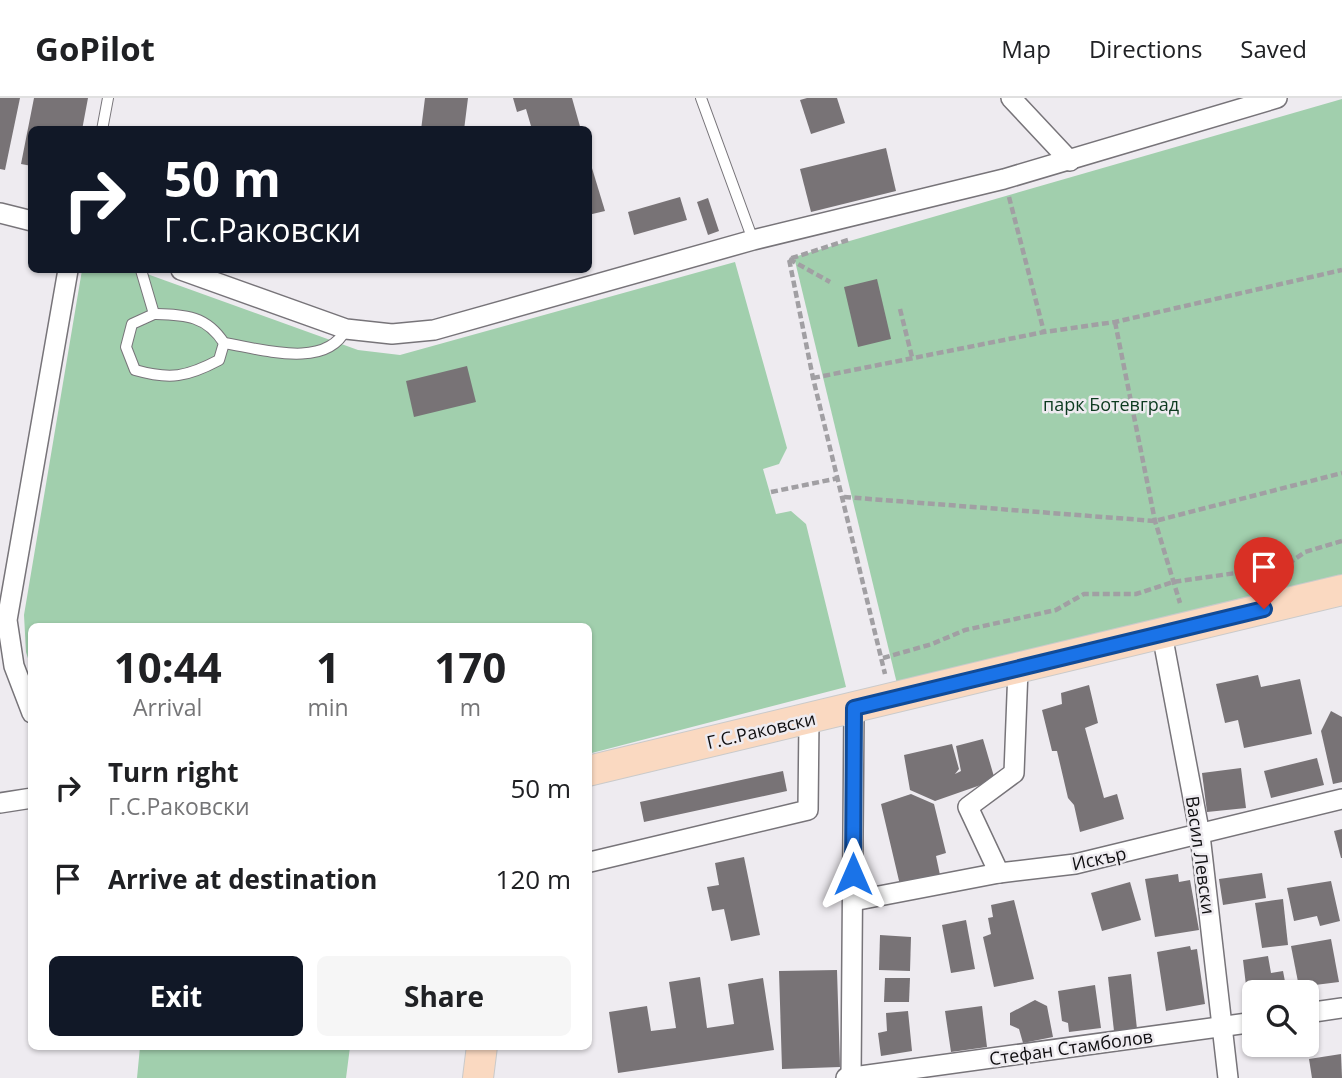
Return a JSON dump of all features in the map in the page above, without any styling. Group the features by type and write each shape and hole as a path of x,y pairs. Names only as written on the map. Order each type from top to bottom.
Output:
{"main road":[{"name":"Г.С.Раковски","path":"592,770 1342,590"},
{"path":"478,1078 482,1050"}],"street":[{"path":"1011,98 1070,161"},
{"path":"189,273 346,329 393,334 434,330 753,240 1070,161 1277,98"},
{"path":"0,213 28,220"},
{"path":"28,703 14,666 4,620 67,273"},
{"name":"Васил Левски","path":"1174,631 1228,1078"},
{"path":"999,873 968,807 1014,773 1018,668"},
{"path":"849,1078 854,708"},
{"path":"592,862 808,810 809,719"},
{"path":"0,803 28,799"},
{"name":"Искър","path":"853,901 999,873 1075,864 1342,799"},
{"path":"1319,1011 1342,1008"},
{"name":"Стефан Стамболов","path":"849,1078 1242,1023"}],"lane":[{"path":"103,126 108,98"},
{"path":"701,98 753,240"},
{"path":"142,273 153,314"},
{"path":"224,343 219,359 196,372 162,378 135,370 126,346 132,324 153,314 184,315 213,326 224,343 279,352 317,353 339,343 346,329"}],"path":[{"path":"1004,179 1044,332"},
{"path":"789,259 853,239"},
{"path":"789,259 831,282"},
{"path":"789,259 813,379 883,657 886,682"},
{"path":"813,379 1044,332 1115,322 1342,270"},
{"path":"900,309 912,358"},
{"path":"1115,322 1155,521 1173,582 1174,631"},
{"path":"844,497 1155,521 1342,473"},
{"path":"771,492 839,478"},
{"path":"883,657 932,644 965,631 1056,610 1084,594 1136,594 1173,582 1285,566 1305,552 1342,541"}],"green space":[{"name":"парк Ботевград","path":"1342,99 1342,582 899,692 794,257"},
{"path":"735,262 787,448 779,464 763,469 776,514 791,511 806,524 846,687 592,753 592,623 28,623 28,658 24,615 81,273 144,273 358,350 400,355"},
{"path":"140,1050 350,1050 346,1078 137,1078"}],"building":[{"path":"0,98 20,98 5,170 0,169"},
{"path":"34,98 88,98 83,126 28,126"},
{"path":"425,98 468,98 464,126 422,126"},
{"path":"513,98 572,98 580,126 531,126 526,109 517,112"},
{"path":"837,98 845,123 811,134 800,100"},
{"path":"28,128 28,165 21,164"},
{"path":"886,148 896,191 811,212 800,169"},
{"path":"592,168 605,211 592,214"},
{"path":"680,197 687,220 634,235 628,212"},
{"path":"708,198 719,231 708,235 697,202"},
{"path":"877,279 891,339 858,347 844,287"},
{"path":"467,366 476,402 414,417 406,381"},
{"path":"1258,675 1261,687 1300,679 1312,734 1244,748 1238,720 1225,723 1216,684"},
{"path":"1089,685 1098,723 1085,728 1104,798 1117,794 1124,819 1080,832 1074,805 1068,798 1057,751 1052,751 1042,710 1062,704 1061,693"},
{"path":"1331,711 1342,717 1342,782 1333,784 1321,731"},
{"path":"983,739 995,780 935,801 910,790 904,755 952,744 959,769 955,774 961,771 956,746"},
{"path":"1317,758 1324,785 1271,798 1264,771"},
{"path":"1241,768 1246,808 1207,812 1202,773"},
{"path":"783,771 787,791 644,822 640,802"},
{"path":"911,794 934,804 946,853 936,856 940,875 900,885 881,804"},
{"path":"1342,829 1342,858 1341,858 1334,831"},
{"path":"744,857 760,935 731,941 724,909 712,911 707,887 719,885 715,863"},
{"path":"1262,873 1266,898 1223,905 1219,879"},
{"path":"1178,874 1179,882 1190,880 1199,930 1155,937 1145,879"},
{"path":"1331,881 1340,921 1320,926 1317,916 1294,921 1287,888"},
{"path":"1130,882 1141,920 1102,931 1091,893"},
{"path":"1283,899 1288,945 1262,948 1255,903"},
{"path":"1014,900 1034,979 994,987 983,937 991,934 988,918 993,917 991,905"},
{"path":"966,920 975,969 951,973 942,925"},
{"path":"880,935 911,937 910,971 879,970"},
{"path":"1331,939 1339,982 1319,984 1319,980 1298,980 1291,946"},
{"path":"1190,946 1191,950 1197,949 1205,1004 1166,1011 1157,952"},
{"path":"1268,956 1271,973 1283,971 1285,980 1245,980 1243,960"},
{"path":"837,970 840,1067 782,1069 779,971"},
{"path":"1131,974 1137,1029 1114,1031 1108,977"},
{"path":"700,977 707,1028 734,1024 728,984 763,978 774,1050 618,1073 609,1012 647,1006 651,1031 676,1028 669,982"},
{"path":"885,978 910,978 909,1002 884,1002"},
{"path":"1095,985 1101,1028 1069,1032 1068,1023 1062,1021 1058,991"},
{"path":"1035,1000 1047,1006 1053,1037 1023,1043 1019,1029 1010,1025 1010,1013"},
{"path":"982,1006 987,1047 951,1052 945,1011"},
{"path":"908,1011 912,1051 881,1056 878,1033 887,1031 886,1013"},
{"path":"1341,1054 1342,1078 1312,1078 1309,1059"}],"route":[{"path":"853,874 854,708 1264,609"}]}
